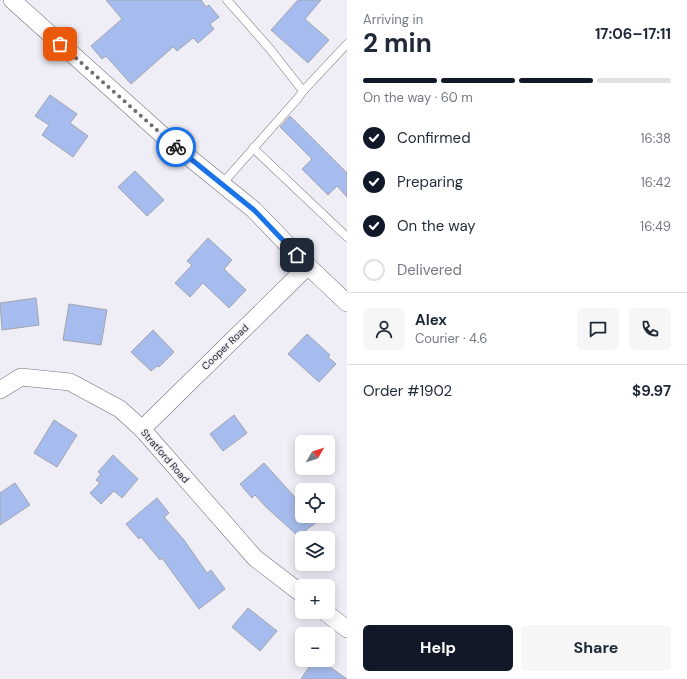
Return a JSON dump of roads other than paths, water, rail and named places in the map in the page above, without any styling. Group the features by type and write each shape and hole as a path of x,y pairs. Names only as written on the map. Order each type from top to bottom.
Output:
{"street":[{"path":"12,0 169,141 254,210 308,266 347,303"},
{"name":"Cooper Road","path":"142,429 308,266"},
{"name":"Stratford Road","path":"0,390 21,377 70,382 120,409 142,429 254,558 295,589"},
{"path":"335,619 347,628"}],"lane":[{"path":"227,0 270,49 303,91"},
{"path":"222,184 303,91 347,44"},
{"path":"253,148 347,237"}]}
